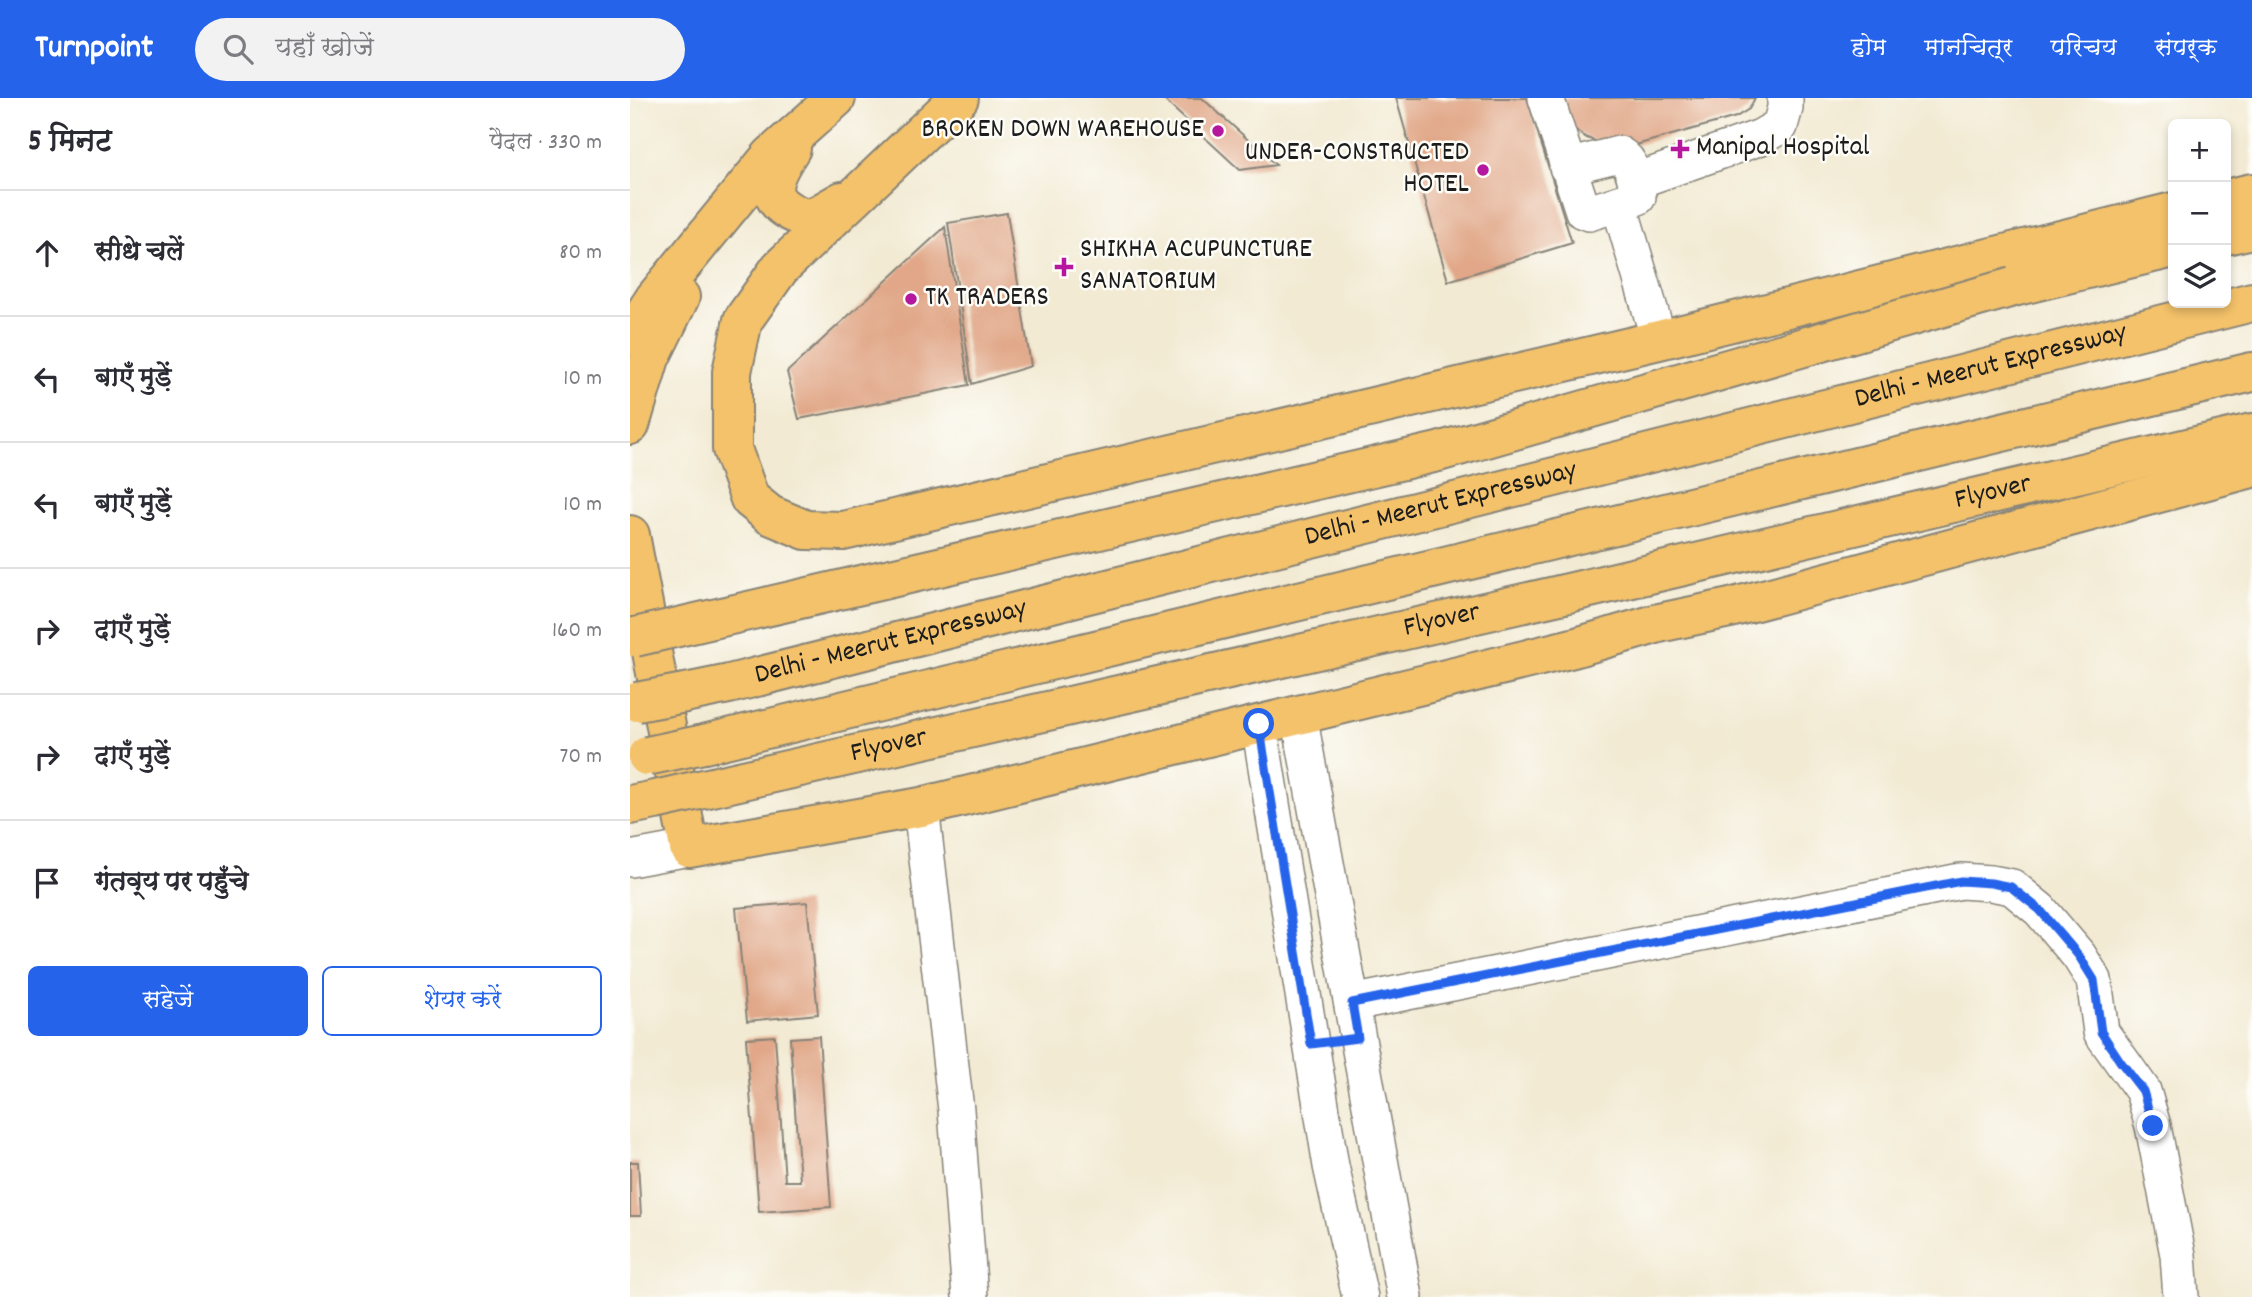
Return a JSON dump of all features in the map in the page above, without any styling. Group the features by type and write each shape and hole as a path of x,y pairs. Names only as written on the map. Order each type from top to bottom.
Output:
{"highway":[{"path":"630,425 640,347 718,220 771,156 835,98"},
{"path":"959,98 860,189 780,268 743,320 732,372 732,449 750,499 770,514 806,530 843,531 1659,340 2168,213"},
{"path":"808,123 775,173 773,184 776,197 793,214 805,218 830,209 860,189"},
{"path":"2231,198 2252,193"},
{"path":"2231,235 2252,229"},
{"path":"630,638 1438,452 2013,287 2168,249"},
{"name":"Delhi - Meerut Expressway","path":"633,702 742,681 2252,302"},
{"name":"Delhi - Meerut Expressway","path":"638,758 2252,372"},
{"name":"Flyover","path":"630,805 713,789 1564,594 2252,433"},
{"path":"630,535 690,848 921,807 1560,651 1659,623 1730,608 2252,468"}],"street":[{"path":"1546,98 1567,167 1585,213 1627,192 1761,137 1780,126 1785,98"},
{"path":"1567,167 1619,155 1628,160 1627,192 1659,340"},
{"path":"1299,715 1405,1297"},
{"path":"1259,724 1331,1166 1360,1297"},
{"path":"921,807 956,1110 970,1297"},
{"path":"630,859 690,848"},
{"path":"1352,1003 1961,881 2011,887 2040,910 2079,956 2094,980 2101,1032 2143,1091 2153,1126 2178,1255 2181,1297"},
{"path":"1311,1044 1358,1038"}],"building":[{"name":"BROKEN DOWN WAREHOUSE","path":"1162,98 1202,98 1276,165 1240,170"},
{"name":"UNDER-CONSTRUCTED HOTEL","path":"1396,98 1527,98 1572,243 1448,281"},
{"path":"1560,98 1755,98 1749,109 1736,117 1636,145 1600,143 1587,138 1575,130 1565,114"},
{"path":"1007,213 1031,366 972,384 948,223"},
{"name":"TK TRADERS","path":"945,227 969,385 799,419 787,372"},
{"path":"807,902 818,1014 747,1021 736,908"},
{"path":"775,1036 785,1181 800,1181 790,1038 819,1036 831,1207 759,1212 746,1038"},
{"path":"630,1162 638,1162 641,1216 630,1216"}],"place":[{"name":"BROKEN DOWN WAREHOUSE","path":"1218,131"},
{"name":"Manipal Hospital","path":"1680,149"},
{"name":"UNDER-CONSTRUCTED HOTEL","path":"1483,170"},
{"name":"SHIKHA ACUPUNCTURE SANATORIUM","path":"1064,267"},
{"name":"TK TRADERS","path":"911,299"}],"route":[{"path":"1259,724 1311,1044 1358,1038 1352,1003 1961,881 1991,883 2011,887 2040,910 2079,956 2094,980 2101,1032 2143,1091 2153,1126"}]}
